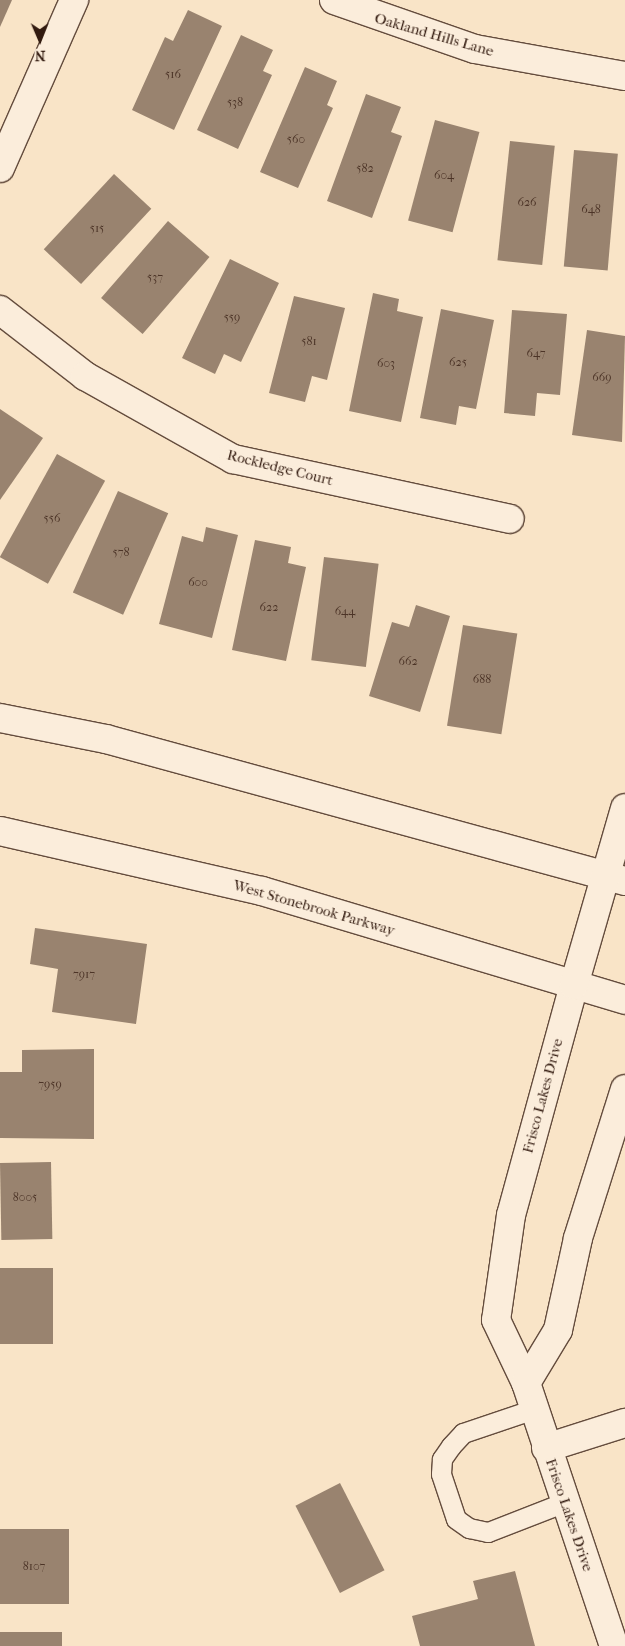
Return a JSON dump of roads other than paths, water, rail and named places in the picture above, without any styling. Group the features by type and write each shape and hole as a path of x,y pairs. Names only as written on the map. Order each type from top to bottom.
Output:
{"street":[{"path":"0,168 74,0"},
{"name":"Oakland Hills Lane","path":"334,0 475,49 625,76"},
{"name":"Rockledge Court","path":"0,310 85,376 233,459 510,519"},
{"path":"0,718 106,739 615,878"},
{"name":"Frisco Lakes Drive","path":"614,1646 530,1396 496,1320 511,1215 574,985 615,878 625,808"},
{"name":"West Stonebrook Parkway","path":"0,831 262,891 625,1000"},
{"path":"530,1396 558,1330 578,1238 625,1089"},
{"path":"546,1448 625,1423"}],"lane":[{"path":"530,1396 463,1433 442,1459 441,1474 456,1519 470,1528 488,1532 565,1502"}]}
